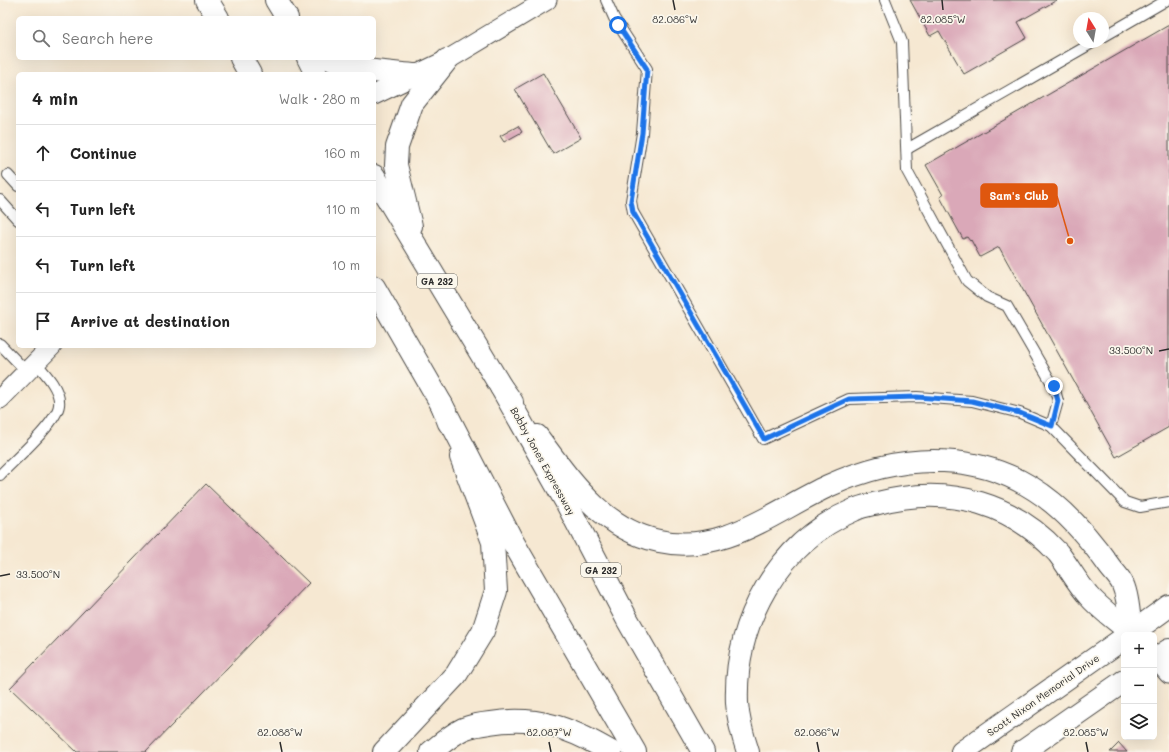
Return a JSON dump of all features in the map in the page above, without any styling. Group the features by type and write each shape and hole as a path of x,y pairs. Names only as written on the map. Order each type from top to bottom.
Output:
{"main road":[{"path":"207,0 217,16"},
{"path":"276,0 286,16"},
{"path":"242,60 249,72"},
{"path":"309,60 315,72"},
{"path":"332,60 340,64 364,70 416,75"},
{"path":"416,246 396,165 397,147 412,104 447,60"},
{"name":"Bobby Jones Expressway","path":"376,179 501,387 565,500 627,620 702,752"},
{"path":"376,291 442,405 513,542 635,752"},
{"path":"501,387 586,500 602,513 624,527 658,541 692,543 735,535 829,485 872,469 898,462 926,460 960,462 1013,478 1041,493 1063,511 1087,535 1123,585 1129,632"},
{"path":"384,752 456,675 483,631 496,591 493,542 442,405"},
{"path":"748,752 737,704 739,668 744,638 757,605 772,576 795,548 821,527 855,509 896,498 946,495 980,503 1010,515 1041,536 1058,554 1089,596 1126,632"},
{"name":"Scott Nixon Memorial Drive","path":"1133,632 1169,606"},
{"name":"Scott Nixon Memorial Drive","path":"962,752 1121,641"},
{"path":"1022,752 1121,683"},
{"path":"431,752 446,739 464,729 505,720 528,720 549,723 591,740 611,752"}],"street":[{"path":"376,94 447,60 547,0"},
{"path":"0,399 50,348"}],"lane":[{"path":"606,0 614,18 647,69 642,133 631,201 633,212 764,439 849,399 917,397 972,401 1020,413 1052,426 1124,502 1140,507 1169,502"},
{"path":"885,0 902,42 907,171 967,281 987,297 1007,306 1054,386 1058,401 1052,426"},
{"path":"1109,34 1167,0"},
{"path":"907,149 1084,48"},
{"path":"8,175 16,184"},
{"path":"0,200 16,218"},
{"path":"0,344 53,382 60,404 53,420 0,475"}],"building":[{"path":"910,0 1057,0 1018,22 1027,38 964,74 939,31 930,36"},
{"path":"1169,25 1169,427 1116,457 999,247 980,257 971,240 970,241 967,237 963,239 940,197 943,195 926,165"},
{"path":"543,73 581,138 553,154 515,89"},
{"path":"518,126 522,132 504,142 500,136"},
{"path":"206,484 309,583 146,752 77,752 10,688"},
{"path":"1119,743 1127,752 1110,752"}],"place":[{"name":"Sam's Club","path":"1070,241"}],"route":[{"path":"618,25 647,69 642,133 631,201 633,212 764,439 849,399 917,397 972,401 1020,413 1052,426 1058,401 1054,386"}]}
